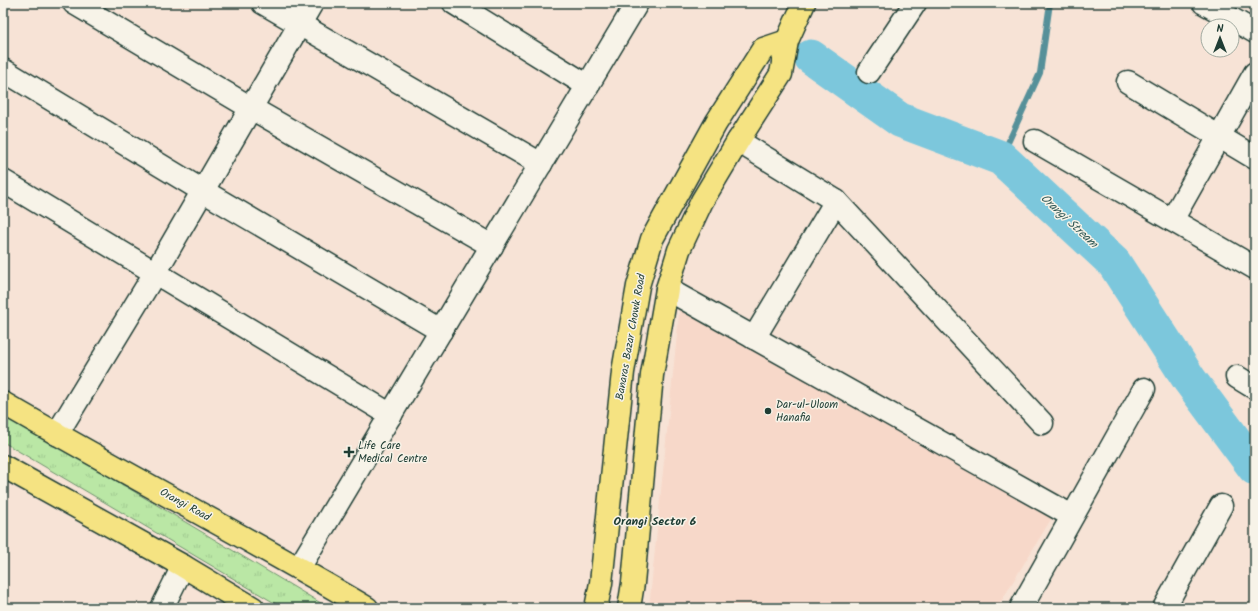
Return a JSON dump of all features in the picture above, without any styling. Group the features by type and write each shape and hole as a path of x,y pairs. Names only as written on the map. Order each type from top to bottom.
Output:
{"main road":[{"path":"629,608 633,583 652,375 667,289 679,250 702,201 781,74 787,41 804,3"},
{"name":"Banaras Bazar Chowk Road","path":"596,608 601,583 623,372 638,286 652,239 716,123 763,49 787,41"},
{"name":"Orangi Road","path":"3,403 299,568 367,608"},
{"path":"3,466 183,566 253,608"}],"street":[{"path":"74,3 251,108 492,246"},
{"path":"263,3 541,164"},
{"path":"57,434 203,192 312,3"},
{"path":"454,3 588,86"},
{"path":"299,568 638,3"},
{"path":"869,72 915,3"},
{"path":"1204,3 1255,32"},
{"path":"3,70 203,192 441,331"},
{"path":"1172,220 1255,73"},
{"path":"1128,82 1255,158"},
{"path":"738,141 836,201 1042,423"},
{"path":"1035,141 1255,268"},
{"path":"3,181 391,415"},
{"path":"754,338 836,201"},
{"path":"667,289 1072,516"},
{"path":"1021,608 1144,389"},
{"path":"1164,608 1221,506"},
{"path":"162,608 183,566"}],"shaded area":[{"name":"Dar-ul-Uloom Hanafia","path":"680,305 1053,516 997,608 649,608"}],"green space":[{"path":"3,413 329,608 283,608 3,442"}],"waterway":[{"path":"1001,158 1040,73 1050,3"},
{"name":"Orangi Stream","path":"811,57 900,120 1001,158 1114,263 1189,379 1255,468"}],"place":[{"name":"Dar-ul-Uloom Hanafia","path":"768,411"},
{"name":"Life Care Medical Centre","path":"349,452"}],"district":[{"name":"Orangi Sector 6","path":"655,521"}]}
